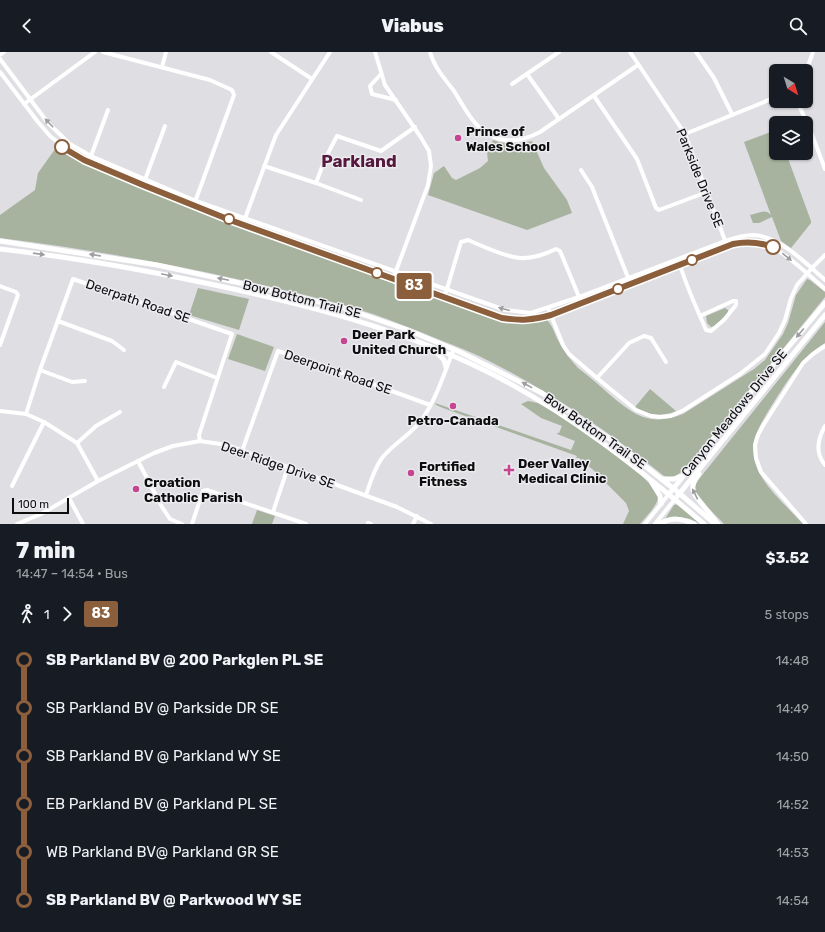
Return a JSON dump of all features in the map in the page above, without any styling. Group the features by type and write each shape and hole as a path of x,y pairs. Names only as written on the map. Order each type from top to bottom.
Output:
{"main road":[{"name":"Bow Bottom Trail SE","path":"0,241 157,265 265,288 344,308 408,330 454,349 542,393 616,443 674,488 714,524"},
{"name":"Bow Bottom Trail SE","path":"0,249 65,257 149,271 325,310 396,334 452,356 487,372 560,413 601,441 669,494 704,524"},
{"name":"Canyon Meadows Drive SE","path":"669,494 825,303"},
{"name":"Canyon Meadows Drive SE","path":"675,499 825,316"},
{"path":"433,349 441,356 446,367"},
{"path":"707,460 692,488 700,502 718,524"},
{"path":"662,479 674,479 684,474"},
{"path":"651,480 658,492 661,504"},
{"path":"660,524 667,521 680,519 694,524"}],"street":[{"path":"0,55 4,52"},
{"path":"24,104 95,52"},
{"path":"103,52 218,82 232,90 234,95 194,206"},
{"path":"162,67 166,52"},
{"path":"271,52 312,79"},
{"path":"242,225 246,219 276,135 330,52"},
{"path":"375,52 385,85 415,127 429,151 431,171 428,185 393,279"},
{"path":"430,52 438,68 476,124 485,132 494,137 512,141 526,139 540,132 638,65"},
{"path":"512,84 559,52"},
{"name":"Parkside Drive SE","path":"630,52 685,134 727,246"},
{"path":"696,52 714,78 732,114"},
{"path":"809,64 813,52"},
{"path":"0,59 48,123 70,144 91,156 196,201 505,310 531,313 548,308 739,236 752,235 767,237 778,242 825,280"},
{"path":"0,72 50,136 71,153 143,185 242,225 502,318 534,320 551,315 727,246 743,242 761,243 775,248 825,288"},
{"path":"381,74 370,86 372,94 396,100"},
{"path":"527,74 559,119"},
{"path":"594,96 637,159 656,208 659,210 707,192"},
{"path":"685,134 769,100"},
{"path":"800,108 825,169"},
{"path":"91,156 108,110"},
{"path":"143,185 165,126"},
{"path":"316,183 325,159 337,136 381,151 415,127"},
{"path":"264,166 361,200"},
{"path":"581,170 592,187 630,284"},
{"path":"752,235 752,242"},
{"path":"444,296 461,242 468,240 511,256 521,258 537,257 556,249 560,251 582,304"},
{"path":"548,308 562,345 597,378 632,408 643,414 660,417 671,416 684,410 740,374 765,354 780,333 791,298 797,285 825,255"},
{"path":"680,265 700,316 706,330 712,331 724,320 736,305 736,302 733,301 700,316"},
{"name":"Deerpath Road SE","path":"26,414 40,370 73,279 232,334 199,435 200,442"},
{"path":"0,286 16,292 18,295 0,345"},
{"path":"58,321 112,341 124,350"},
{"path":"597,378 629,343 644,336 651,338 666,362"},
{"path":"806,524 761,472 756,458 755,445 764,424 803,363 825,346"},
{"path":"366,495 375,470 382,458 419,423 430,405 454,349"},
{"name":"Deerpoint Road SE","path":"242,451 278,352 318,364 430,405"},
{"path":"164,387 176,362 217,378"},
{"path":"40,370 72,382 85,381"},
{"path":"0,411 26,414 44,422 77,444 98,481"},
{"path":"77,444 96,426 120,412"},
{"path":"12,486 44,422"},
{"path":"825,426 818,443 818,452 820,459 825,465"},
{"name":"Deer Ridge Drive SE","path":"19,524 41,514 98,481 154,453 173,446 200,442 227,445 397,507 431,524"},
{"path":"138,461 170,519 182,524"},
{"path":"272,512 288,467"},
{"path":"192,524 203,491 207,490 306,524"},
{"name":"Canyon Meadows Drive SE","path":"645,524 669,494"},
{"path":"69,498 83,524"},
{"name":"Canyon Meadows Drive SE","path":"655,524 675,499"},
{"path":"413,524 417,516"},
{"path":"421,524 424,520"}],"green space":[{"path":"769,133 769,160 789,160 811,221 791,248 781,241 772,217 759,223 753,223 750,215 765,211 771,215 744,142"},
{"path":"493,140 512,144 532,141 544,168 567,200 572,213 527,230 428,195 434,173 444,166 452,178 456,180 480,168 488,161 487,152"},
{"path":"58,145 92,165 128,182 313,254 501,320 524,323 547,320 563,349 578,368 626,408 643,417 651,419 671,418 683,414 754,369 765,360 783,334 788,323 796,295 807,279 825,292 825,297 692,461 676,476 668,477 664,476 581,415 516,375 474,354 382,317 324,300 211,273 91,251 0,238 0,215 35,190 38,173"},
{"path":"198,288 249,299 239,330 189,315"},
{"path":"725,308 728,310 728,313 715,326 711,327 707,323 706,316"},
{"path":"825,322 825,343 809,355 789,379 763,421 753,443 753,453 758,471 775,495 803,524 724,524 699,497 695,488 696,484"},
{"path":"237,334 274,347 265,371 228,359"},
{"path":"650,389 676,411 655,415 635,407"},
{"path":"528,401 540,404 585,432 624,461 652,486 658,496 657,503 640,524 623,524 629,511 626,503 600,477 601,474 598,474 579,458 576,458 577,456 443,408 435,403 571,450 575,441 557,434 562,426 541,418 521,404"},
{"path":"678,504 701,524 690,519 679,517 665,519 674,505"},
{"path":"257,510 275,516 272,524 252,524"}],"bus line":[{"name":"83","path":"62,147 84,160 242,225 502,318 534,320 551,315 733,244 743,242 761,243 773,247"}],"place":[{"name":"Prince of Wales School","path":"458,138"},
{"name":"Deer Park United Church","path":"344,341"},
{"name":"Petro-Canada","path":"453,406"},
{"name":"Deer Valley Medical Clinic","path":"509,470"},
{"name":"Fortified Fitness","path":"411,473"},
{"name":"Croation Catholic Parish","path":"136,489"}],"district":[{"name":"Parkland","path":"359,161"}]}
